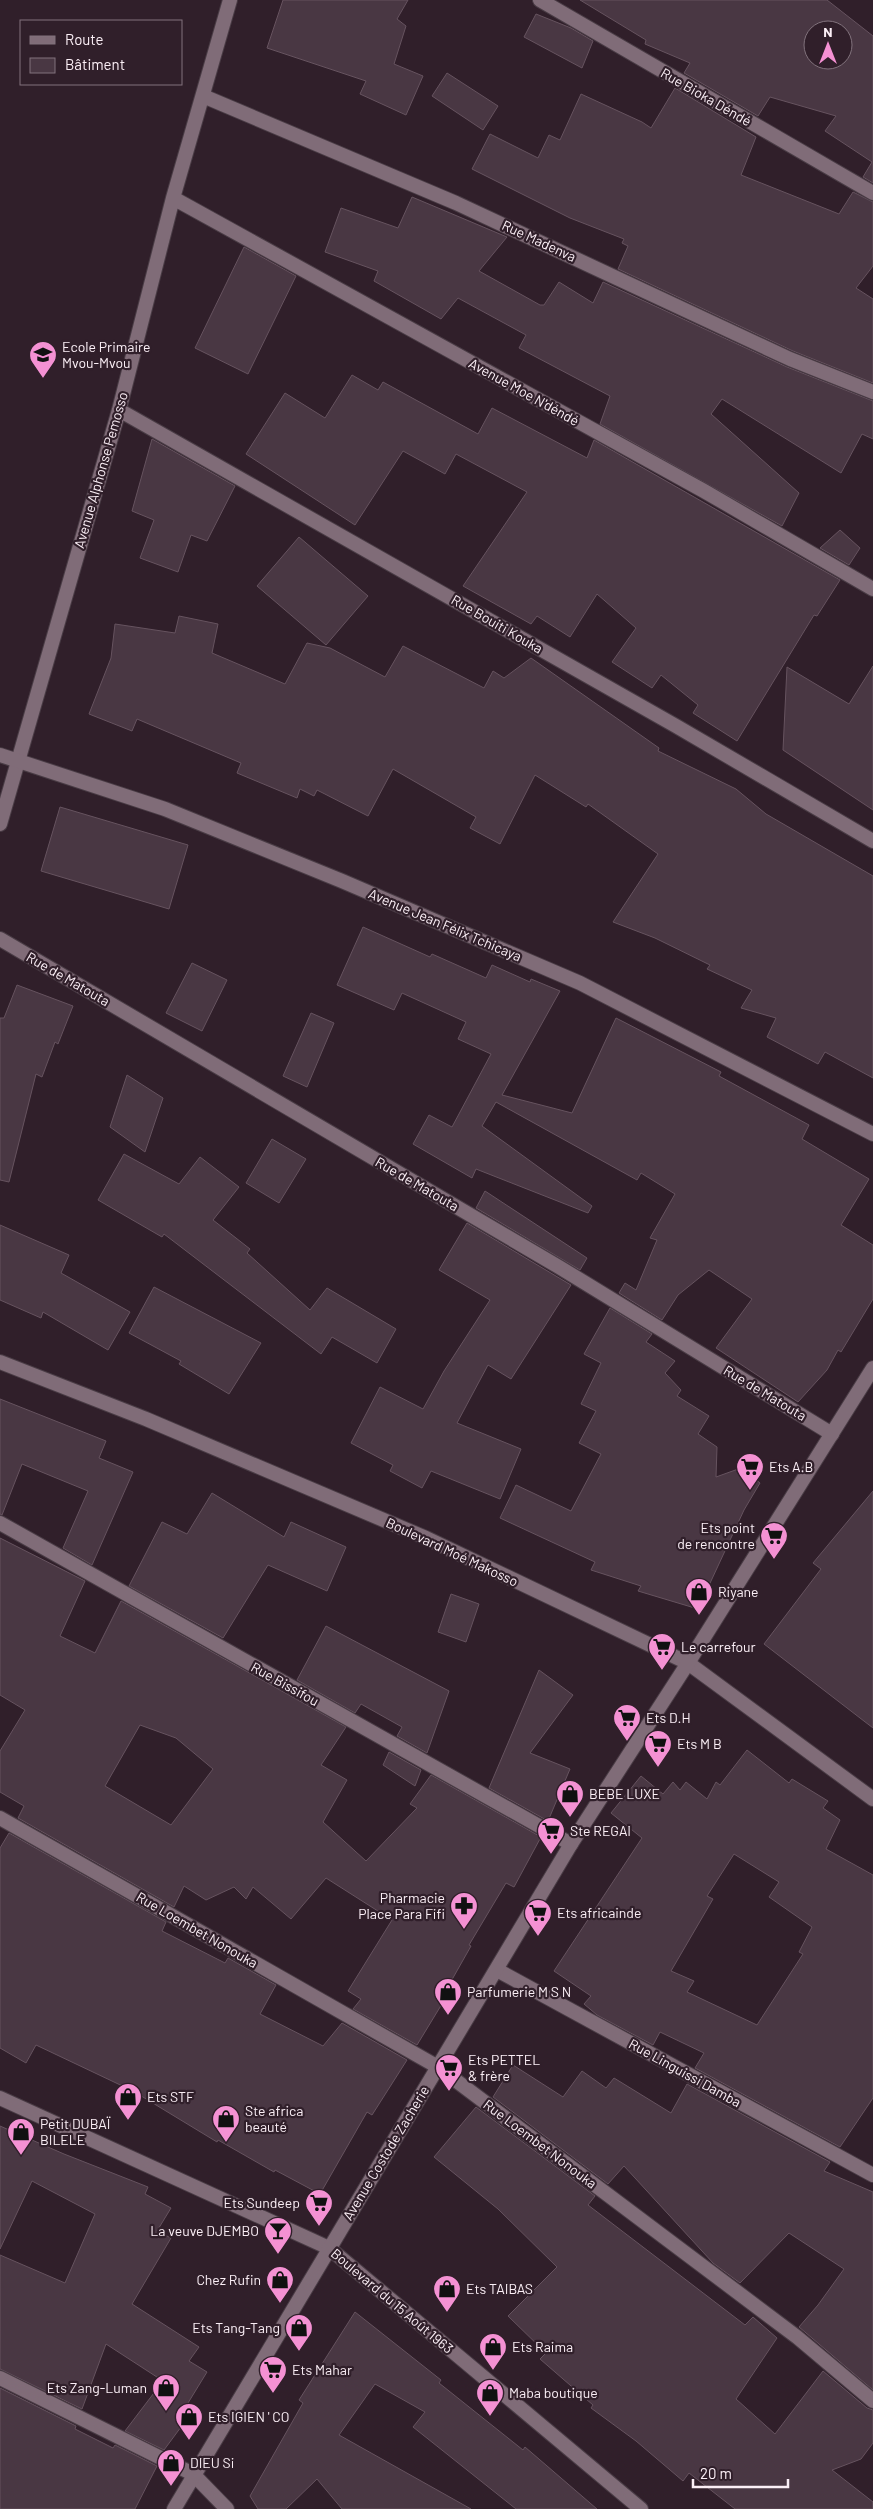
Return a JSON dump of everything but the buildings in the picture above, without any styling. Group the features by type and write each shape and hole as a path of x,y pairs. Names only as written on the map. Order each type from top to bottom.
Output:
{"street":[{"name":"Avenue Alphonse Pemosso","path":"0,824 119,410 173,198 230,0"},
{"name":"Rue Bioka Déndé","path":"540,0 873,194"},
{"name":"Rue Madenva","path":"203,96 456,203 790,359 873,392"},
{"name":"Avenue Moe N'déndé","path":"173,198 704,491 873,589"},
{"name":"Rue Bouiti Kouka","path":"119,410 676,726 873,841"},
{"name":"Avenue Jean Félix Tchicaya","path":"0,754 165,809 342,881 580,983 873,1134"},
{"name":"Rue de Matouta","path":"0,940 559,1267 832,1434"},
{"name":"Boulevard Moé Makosso","path":"0,1362 146,1419 426,1538 688,1663 873,1799"},
{"name":"Avenue Costode Zacherie","path":"174,2509 193,2474 571,1844 871,1375"},
{"name":"Rue Bissifou","path":"0,1523 571,1844"},
{"name":"Rue Loembet Nonouka","path":"0,1818 438,2067 797,2337 873,2401"},
{"name":"Rue Linguissi Damba","path":"497,1970 873,2175"},
{"name":"Boulevard du 15 Août 1963","path":"0,2098 329,2248 642,2509"},
{"path":"0,2378 193,2474 227,2509"}],"place":[{"name":"Ecole Primaire Mvou-Mvou","path":"43,379"},
{"name":"Ets A.B","path":"750,1491"},
{"name":"Ets point de rencontre","path":"774,1560"},
{"name":"Riyane","path":"699,1616"},
{"name":"Le carrefour","path":"662,1671"},
{"name":"Ets D.H","path":"627,1742"},
{"name":"Ets M B","path":"658,1768"},
{"name":"BEBE LUXE","path":"570,1818"},
{"name":"Ste REGAl","path":"551,1855"},
{"name":"Pharmacie Place Para Fifi","path":"464,1930"},
{"name":"Ets africainde","path":"538,1937"},
{"name":"Parfumerie M S N","path":"448,2016"},
{"name":"Ets PETTEL & frère","path":"449,2092"},
{"name":"Ets STF","path":"128,2121"},
{"name":"Ste africa beauté","path":"226,2143"},
{"name":"Petit DUBAÏ BILELE","path":"21,2156"},
{"name":"Ets Sundeep","path":"319,2227"},
{"name":"La veuve DJEMBO","path":"278,2255"},
{"name":"Chez Rufin","path":"280,2304"},
{"name":"Ets TAIBAS","path":"447,2313"},
{"name":"Ets Tang-Tang","path":"299,2352"},
{"name":"Ets Raima","path":"493,2371"},
{"name":"Ets Mahar","path":"273,2394"},
{"name":"Ets Zang-Luman","path":"166,2412"},
{"name":"Maba boutique","path":"490,2417"},
{"name":"Ets IGIEN ' CO","path":"189,2441"},
{"name":"DIEU Si","path":"171,2487"}]}
